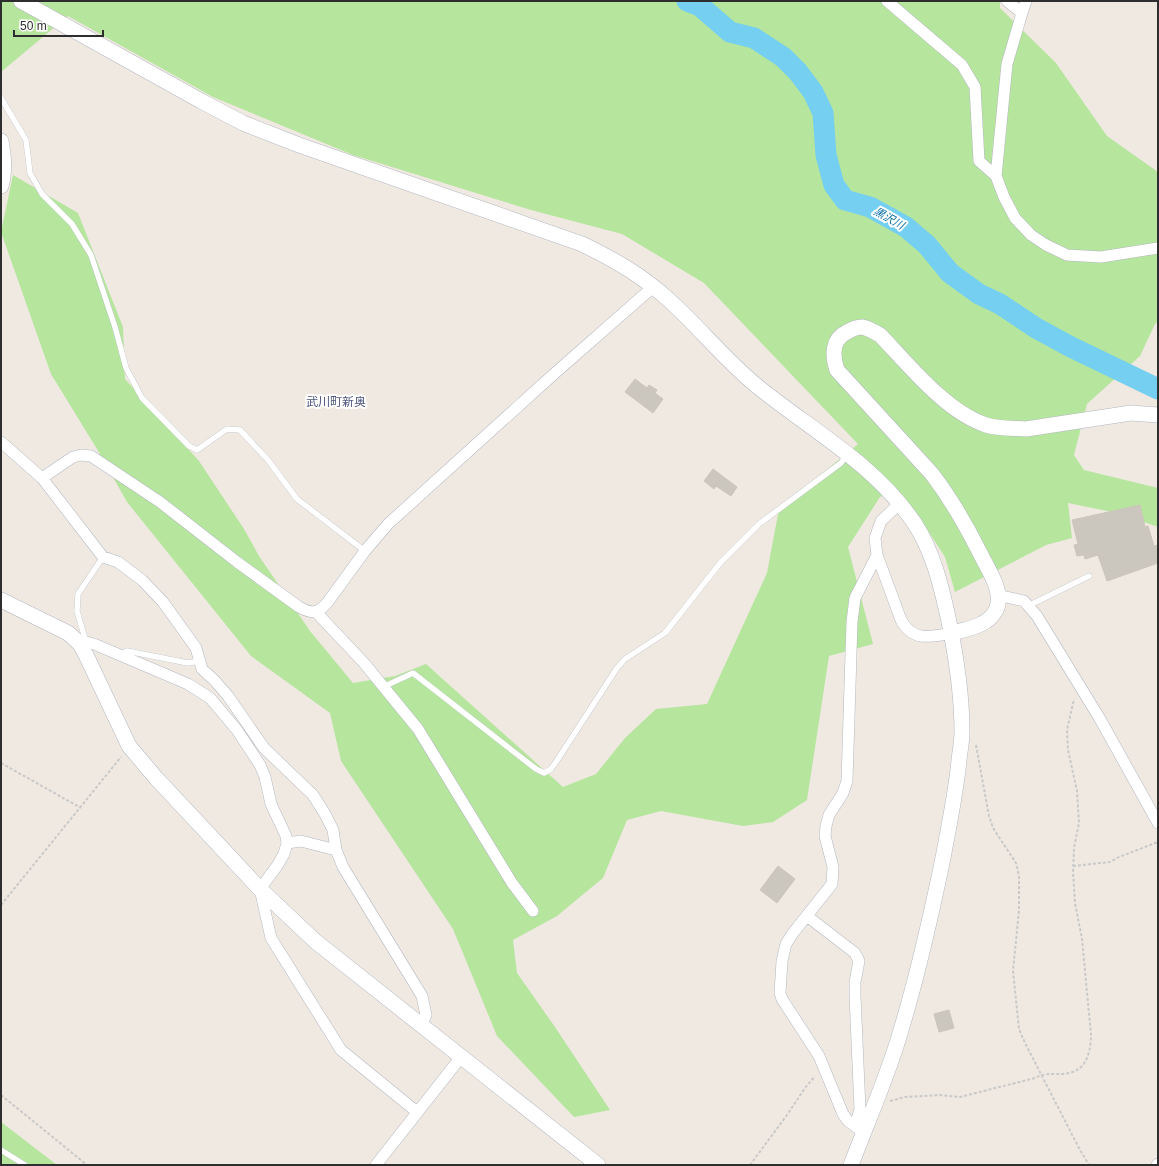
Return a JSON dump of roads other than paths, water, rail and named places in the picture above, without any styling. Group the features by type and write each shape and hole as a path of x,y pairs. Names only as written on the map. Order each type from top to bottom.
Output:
{"street":[{"path":"21,1 39,8 194,98 243,123 299,145 582,244 635,272 685,315 755,384 793,414 848,453 871,474 899,504 913,522 931,554 942,590 952,633 958,668 962,734 956,792 922,955 900,1033 877,1097 859,1129"},
{"path":"887,1 962,65 975,88 979,161 996,176"},
{"path":"1007,1 1022,13"},
{"path":"1026,1 1007,64 996,176 1004,197 1016,218 1031,236 1067,255 1101,257 1158,248"},
{"path":"1,141 3,161 1,186"},
{"path":"42,478 73,457 81,455 91,456 160,502 237,562 299,607 309,612 316,612 327,603 365,551 388,524 555,373 653,287"},
{"path":"899,504 881,521 875,538 877,555 900,620 906,629 918,636 931,637 978,626 989,619 996,610 999,602 996,584 960,514 945,490 932,474 837,370 834,361 834,348 837,339 851,330 861,327 880,335 943,400 963,414 987,425 1026,429 1131,413 1158,415"},
{"path":"1,442 42,478 103,557 118,562 124,566 142,580 163,602 196,648 202,669 228,696 264,748 313,795 333,830 336,850 343,867 422,996 426,1015 420,1026"},
{"path":"859,1129 848,1121 843,1114 820,1056 782,999 780,993 782,961 786,944 832,884 833,867 825,836 829,815 843,793 848,780 852,622 855,598 877,555"},
{"path":"998,595 1024,601 1037,616 1158,823"},
{"path":"1,600 68,633 83,643 119,655 188,684 210,698 237,730 260,765 265,777 271,804 286,836 287,843 284,854 260,889 271,938 341,1050 418,1112"},
{"path":"316,612 364,663 418,729 512,883 533,911"},
{"path":"83,643 129,746 156,778 260,889 315,941 420,1026 598,1165"},
{"path":"287,843 301,841 336,850"},
{"path":"807,916 855,953 859,960 855,982 855,996 860,1109 859,1129 850,1165"},
{"path":"376,1165 461,1057"}],"lane":[{"path":"1,98 26,140 30,173 42,194 72,224 91,255 115,327 126,368 142,398 189,446 197,450 227,429 240,430 268,460 297,499 365,551"},
{"path":"384,687 413,672 536,769 544,773 551,769 556,762 617,668 625,660 665,633 721,562 760,524 841,463 848,453"},
{"path":"83,643 77,611 78,594 103,557"},
{"path":"1029,607 1034,603 1089,576"},
{"path":"119,655 126,651 188,663 199,662"},
{"path":"1,1150 25,1165"}],"waterway":[{"name":"黒沢川","path":"687,1 700,6 730,32 754,38 783,57 798,72 813,92 823,113 826,155 834,185 845,200 870,207 906,227 927,245 950,273 979,294 1000,304 1036,328 1071,347 1158,389"}],"district":[{"name":"武川町新奥","path":"336,402"}]}
